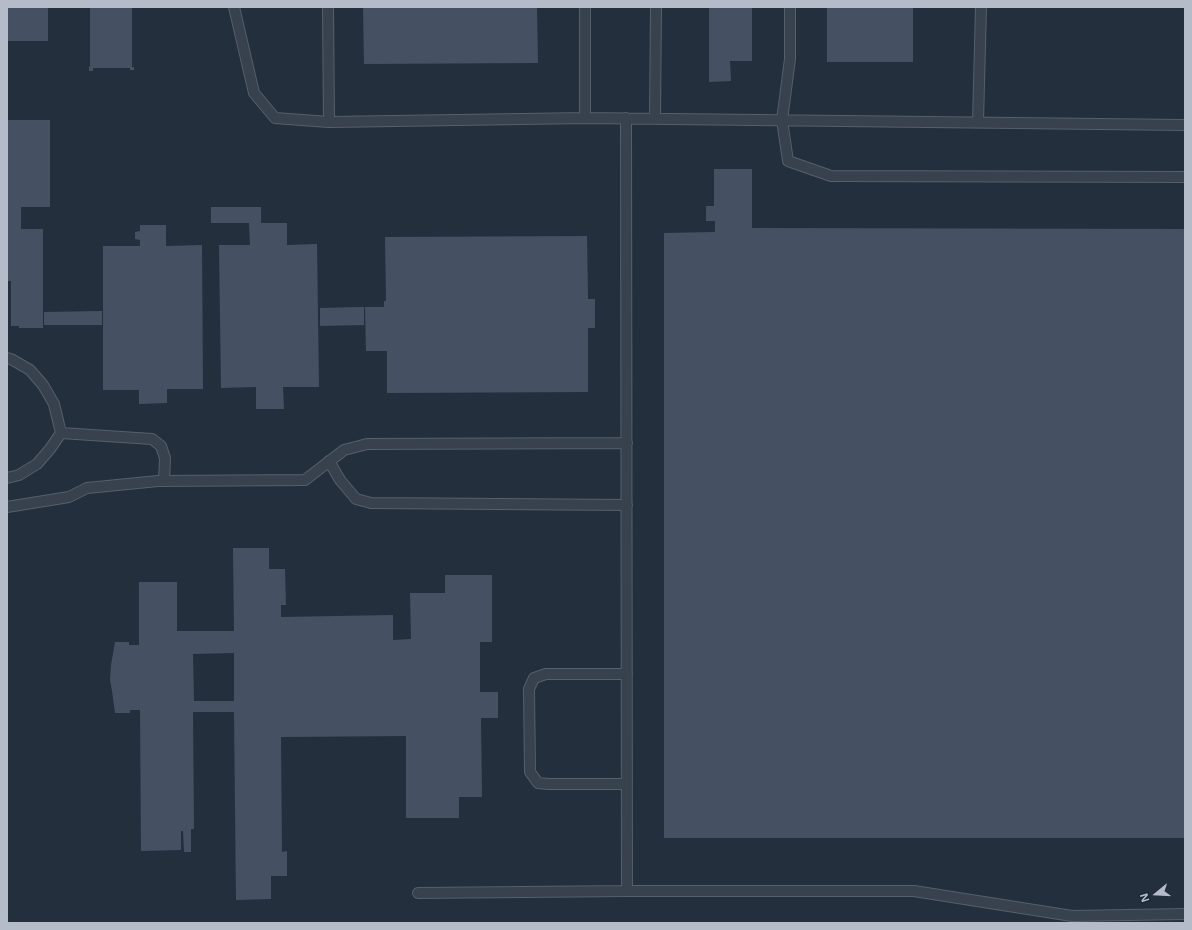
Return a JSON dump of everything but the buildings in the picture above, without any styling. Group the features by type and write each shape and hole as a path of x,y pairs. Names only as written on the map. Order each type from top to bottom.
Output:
{"lane":[{"path":"234,7 254,93 275,118 329,122 655,118 1185,125"},
{"path":"328,7 329,122"},
{"path":"585,7 585,118"},
{"path":"655,118 656,7"},
{"path":"790,7 790,60 782,120 788,161 831,176 1185,177"},
{"path":"978,122 981,7"},
{"path":"626,118 627,890"},
{"path":"7,358 30,370 43,385 54,404 61,433 50,450 37,464 18,475 7,478"},
{"path":"61,433 152,439 161,446 165,458 164,481"},
{"path":"7,507 69,497 87,488 164,481 305,480 344,450 367,444 627,443"},
{"path":"329,461 340,480 356,499 371,504 627,505"},
{"path":"627,674 546,674 534,678 530,689 530,772 538,783 627,784"},
{"path":"418,893 627,890 914,891 1072,916 1185,914"}]}
